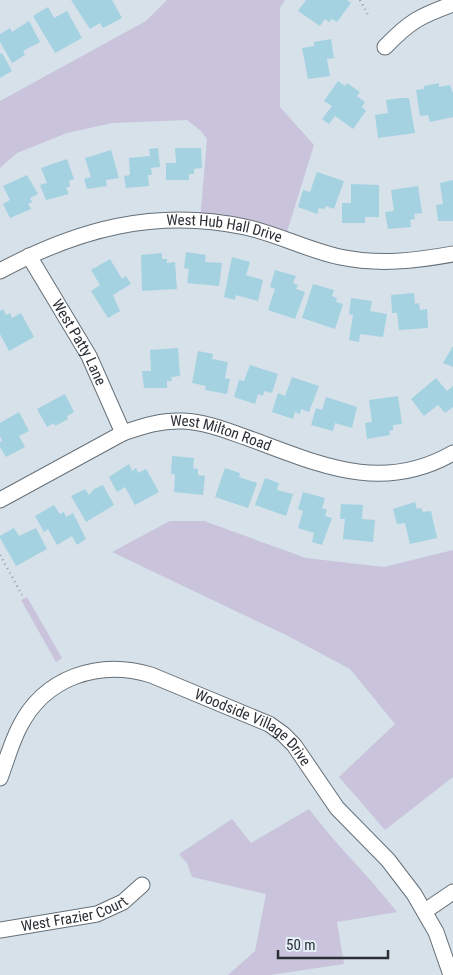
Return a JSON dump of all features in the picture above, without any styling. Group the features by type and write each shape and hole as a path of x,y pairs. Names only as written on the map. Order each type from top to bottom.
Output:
{"street":[{"path":"386,47 405,26 426,14 453,4"},
{"name":"West Hub Hall Drive","path":"0,271 68,239 96,230 139,222 173,220 245,227 338,257 374,262 411,261 453,254"},
{"name":"West Patty Lane","path":"29,256 89,356 124,433"},
{"name":"West Milton Road","path":"0,500 124,433 144,425 164,422 201,423 333,468 362,474 406,472 434,464 453,453"},
{"name":"Woodside Village Drive","path":"0,778 24,718 46,693 61,682 78,674 96,669 134,670 151,675 269,724 283,734 300,752 337,808 388,860 425,911 436,932 451,975"},
{"name":"West Frazier Court","path":"0,930 97,914 123,902 142,885"},
{"path":"425,911 453,892"}],"path":[{"path":"360,0 368,15"},
{"path":"0,555 22,595"}],"shaded area":[{"path":"167,0 285,0 280,8 280,107 314,145 285,238 200,221 207,139 201,131 187,120 112,123 67,133 17,153 0,168 0,101 146,21"},
{"path":"170,521 204,521 306,558 384,567 453,550 453,777 385,830 339,777 395,724 350,669 288,636 112,552"},
{"path":"27,597 62,658 56,662 21,600"},
{"path":"309,809 397,912 337,922 344,964 270,975 228,975 255,951 266,894 192,877 187,863 179,854 232,819 251,843"}],"building":[{"path":"71,0 112,0 122,18 103,28 100,23 90,29"},
{"path":"306,0 347,0 351,3 337,22 332,19 329,22 325,19 320,26 298,11"},
{"path":"48,7 54,18 67,11 82,38 55,53 33,16"},
{"path":"29,21 40,42 23,51 25,55 12,63 0,42 0,34 10,28 12,32"},
{"path":"331,39 334,58 327,59 330,76 308,79 302,48 314,46 314,42"},
{"path":"2,53 12,71 0,78 0,54"},
{"path":"338,81 345,86 347,83 360,92 357,96 365,102 362,107 366,111 353,129 335,116 329,124 322,119 332,106 324,101"},
{"path":"439,83 439,87 450,85 453,93 453,117 430,122 428,115 420,116 416,90"},
{"path":"409,98 415,133 378,138 375,115 388,113 386,100"},
{"path":"158,148 160,167 151,168 152,175 148,175 149,186 126,188 124,176 130,175 129,158 150,156 149,149"},
{"path":"175,148 201,148 202,168 194,169 194,174 189,174 189,180 166,180 166,163 176,163"},
{"path":"111,150 119,178 106,180 107,186 87,189 84,179 91,177 85,158"},
{"path":"67,159 74,179 69,181 70,186 66,188 69,194 46,200 40,185 47,183 41,168"},
{"path":"317,172 344,181 334,209 326,206 324,209 319,208 317,214 298,207 303,190 310,192"},
{"path":"27,175 38,194 30,198 32,202 28,204 31,209 10,218 3,204 10,200 3,186"},
{"path":"453,180 453,221 438,221 436,205 443,204 440,183"},
{"path":"351,184 379,185 379,217 365,217 365,223 342,223 342,203 351,203"},
{"path":"418,186 422,213 414,214 415,219 410,220 411,227 388,229 385,212 394,211 391,190"},
{"path":"186,252 206,255 205,262 222,263 219,286 187,283 189,269 184,268"},
{"path":"162,253 162,259 167,259 167,263 175,262 177,289 142,291 141,255"},
{"path":"232,257 250,262 246,275 263,280 258,301 236,295 235,300 224,297"},
{"path":"110,259 122,279 126,276 131,284 113,295 120,311 108,318 91,291 100,285 91,270"},
{"path":"275,270 296,276 293,283 298,285 296,289 305,292 295,319 268,310 275,289 270,287"},
{"path":"313,284 334,290 332,296 337,298 336,302 343,304 335,329 302,318"},
{"path":"414,293 415,304 419,303 420,310 427,309 428,328 399,330 397,313 392,313 391,295"},
{"path":"351,298 372,301 370,311 387,314 383,337 360,334 359,342 349,340 353,315 349,314"},
{"path":"3,309 6,315 10,313 12,318 21,313 34,337 9,351 0,334 0,311"},
{"path":"453,346 453,367 443,363"},
{"path":"178,348 180,376 171,377 172,381 167,381 167,388 144,388 142,371 151,371 150,350"},
{"path":"198,351 213,354 212,359 228,362 225,378 230,379 227,394 205,390 206,386 192,383"},
{"path":"250,365 278,374 272,393 264,391 263,396 258,394 255,404 234,397 239,380 244,381"},
{"path":"292,377 319,386 309,412 301,409 300,414 295,412 293,419 272,412 278,393 285,396"},
{"path":"436,378 447,391 453,386 453,407 445,413 438,405 424,416 411,399"},
{"path":"65,394 74,412 67,416 68,419 55,426 54,423 47,427 37,409"},
{"path":"398,396 402,424 393,425 393,430 389,431 390,435 367,439 365,423 372,422 369,400"},
{"path":"326,397 357,407 352,428 335,423 333,431 311,425 316,408 322,410"},
{"path":"19,412 29,431 19,436 25,447 6,457 0,447 0,442 2,441 0,423"},
{"path":"172,456 194,458 193,468 198,469 198,475 205,476 203,495 174,492 175,474 171,474"},
{"path":"129,464 132,471 136,468 138,473 146,469 159,492 135,505 125,487 117,492 109,477"},
{"path":"225,468 240,473 239,477 257,483 248,508 215,497"},
{"path":"265,478 279,483 277,490 293,494 286,516 255,505"},
{"path":"103,485 114,505 86,522 71,496 85,489 89,495 94,489"},
{"path":"303,492 325,498 322,508 327,510 325,516 332,518 322,545 312,542 314,533 298,528 303,511 298,509"},
{"path":"415,502 417,509 421,508 423,512 431,511 437,538 410,544 405,523 397,524 393,509"},
{"path":"341,504 363,505 362,519 375,520 373,542 343,539 345,519 340,519"},
{"path":"54,505 60,514 64,512 66,517 73,513 86,539 77,545 72,536 57,545 48,529 44,532 35,516"},
{"path":"14,528 19,536 36,528 47,549 16,566 0,538 0,536"}]}
